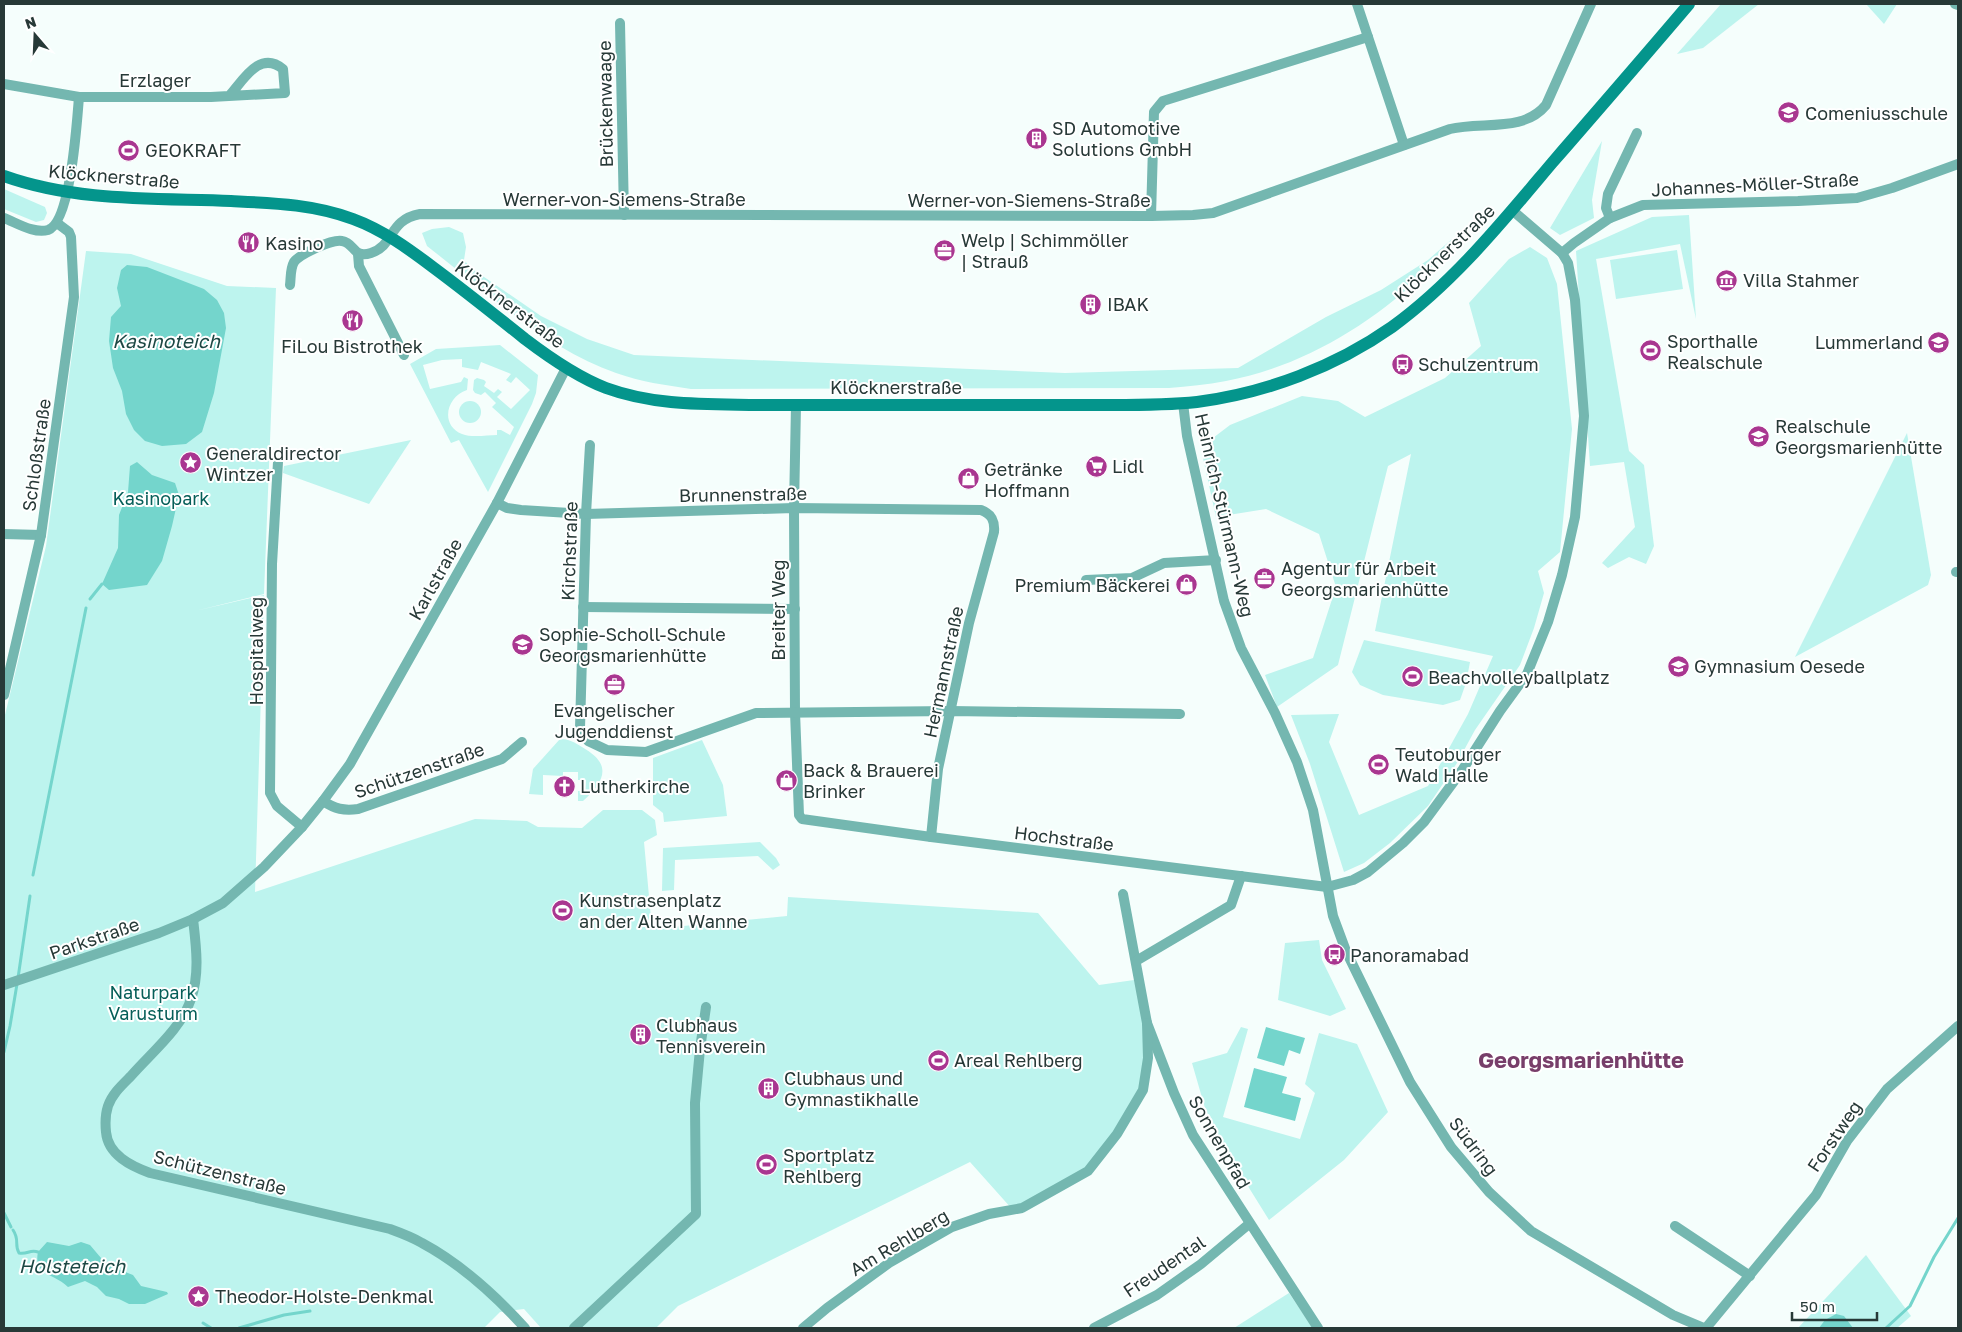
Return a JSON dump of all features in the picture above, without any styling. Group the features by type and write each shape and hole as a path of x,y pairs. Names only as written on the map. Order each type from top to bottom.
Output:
{"main road":[{"name":"Klöcknerstraße","path":"4,176 33,186 68,193 112,197 289,203 354,219 389,237 566,368 600,386 645,399 685,404 796,405 1123,405 1184,403 1268,386 1308,372 1360,346 1389,328 1437,290 1512,210 1689,4"}],"street":[{"path":"1357,4 1404,145"},
{"name":"Werner-von-Siemens-Straße","path":"358,254 379,249 398,223 408,216 420,214 1151,216 1213,213 1404,145 1464,126 1506,124 1533,117 1541,112 1546,105 1590,4"},
{"name":"Brückenwaage","path":"620,23 624,215"},
{"path":"1151,216 1154,112 1163,101 1368,37"},
{"name":"Erzlager","path":"4,84 80,97 230,96 285,93 283,69 276,64 261,63 255,66 230,96"},
{"path":"4,218 40,231 53,228 57,223 68,193 80,97"},
{"path":"1610,218 1606,208 1608,194 1637,133"},
{"name":"Johannes-Möller-Straße","path":"1562,254 1574,243 1610,218 1643,205 1857,198 1892,188 1958,164"},
{"path":"1327,887 1353,880 1368,872 1403,843 1424,822 1463,770 1500,711 1527,674 1548,622 1562,575 1575,517 1584,416 1575,300 1568,263 1562,254 1512,210"},
{"name":"Schloßstraße","path":"4,695 41,535 74,297 71,237 69,232 57,223"},
{"path":"290,285 291,272 294,262 298,258 334,241 345,241 358,254 359,266 404,355"},
{"name":"Karlstraße","path":"323,802 350,764 497,503 566,368"},
{"name":"Heinrich-Stürmann-Weg","path":"1184,403 1187,436 1224,601 1241,648 1275,713 1297,762 1313,810 1327,887"},
{"name":"Breiter Weg","path":"796,405 794,609 795,712 799,814"},
{"name":"Kirchstraße","path":"590,445 579,710 580,728 588,741 607,750 646,752 756,713 951,711 1180,714"},
{"name":"Hospitalweg","path":"278,462 272,564 270,793 277,806 290,819 302,827"},
{"name":"Brunnenstraße","path":"497,503 506,508 521,510 586,514 794,508 981,510 991,515"},
{"name":"Hermannstraße","path":"931,837 938,769 969,623 994,532 991,515"},
{"path":"4,534 41,535"},
{"path":"1086,580 1132,578 1164,563 1216,560"},
{"path":"583,606 794,609"},
{"name":"Schützenstraße","path":"323,802 331,807 345,811 358,809 502,759 522,742"},
{"path":"193,920 223,903 264,867 323,802"},
{"name":"Hochstraße","path":"799,814 802,819 931,837 1327,887"},
{"path":"1136,961 1231,906 1241,876"},
{"name":"Südring","path":"1327,887 1333,916 1346,951 1410,1082 1450,1147 1489,1192 1531,1231 1673,1315 1705,1328"},
{"name":"Sonnenpfad","path":"1123,894 1147,1023 1174,1093 1193,1135 1318,1328"},
{"name":"Schützenstraße","path":"193,920 197,964 192,998 178,1025 116,1091 108,1104 104,1119 106,1139 115,1153 131,1166 150,1173 390,1229 421,1242 453,1262 508,1309 525,1328"},
{"name":"Parkstraße","path":"4,985 193,920"},
{"path":"574,1328 696,1214 695,1103 706,1007"},
{"name":"Am Rehlberg","path":"803,1328 889,1263 952,1227 989,1214 1022,1208 1088,1171 1117,1134 1143,1090 1148,1058 1147,1023"},
{"name":"Forstweg","path":"1705,1328 1816,1195 1847,1141 1887,1089 1958,1026"},
{"name":"Freudental","path":"1094,1328 1157,1296 1201,1264 1249,1224"},
{"path":"1675,1226 1750,1276"}],"green space":[{"path":"1721,4 1759,4 1703,48 1677,54"},
{"path":"1866,4 1897,4 1884,24"},
{"path":"1602,141 1592,200 1594,218 1560,235 1550,228"},
{"path":"4,189 45,207 47,213 44,220 36,222 4,209"},
{"path":"1689,215 1696,319 1680,244 1596,259 1629,451 1644,465 1654,546 1646,564 1629,557 1608,568 1602,563 1635,527 1624,462 1590,466 1576,251 1652,217"},
{"path":"449,227 463,233 466,247 464,260 471,268 541,316 587,339 634,355 1065,373 1238,368 1326,317 1381,290 1428,260 1452,239 1447,251 1433,266 1398,297 1353,329 1329,344 1304,356 1253,375 1226,381 1169,388 691,389 662,385 616,373 565,349 541,334 494,300 427,246 422,233 432,229"},
{"path":"1530,247 1547,258 1557,284 1572,429 1560,552 1538,571 1544,593 1534,628 1520,665 1475,730 1457,763 1428,806 1390,843 1364,863 1344,872 1310,764 1291,715 1339,714 1329,742 1359,815 1428,786 1468,714 1493,656 1375,631 1411,454 1388,466 1338,665 1277,707 1265,675 1313,658 1336,587 1319,534 1266,509 1216,517 1203,458 1212,449 1209,441 1230,425 1302,396 1338,401 1365,417 1445,378 1481,346 1469,303 1509,259"},
{"path":"1677,250 1683,289 1616,299 1610,260"},
{"name":"Naturpark Varusturm","path":"86,251 131,254 227,286 276,288 264,594 195,611 264,595 255,892 475,819 527,821 538,827 582,828 603,810 642,810 655,820 657,835 644,842 652,929 787,916 788,897 1038,913 1099,985 1134,980 1147,1023 1143,1090 1088,1171 1012,1209 970,1162 678,1306 656,1328 541,1328 524,1309 500,1312 484,1328 4,1328 4,719 46,546"},
{"path":"500,345 538,375 536,393 532,404 488,492 459,440 451,443 410,364 436,349","holes":["462,359 462,367 478,370 481,362 511,374 506,380 511,383 516,377 530,390 511,409 497,397 502,392 498,389 494,393 484,386 486,382 484,380 477,378 474,380 473,390 475,393 481,395 485,392 496,403 492,407 514,427 510,435 501,430 497,430 497,435 475,436 462,434 455,430 448,418 448,411 454,399 467,390 468,379 464,377 461,382 430,389 423,365 442,360"]},
{"path":"470,401 478,404 481,412 478,420 470,423 462,420 459,412 462,404"},
{"path":"1907,433 1931,575 1928,585 1795,657"},
{"path":"411,440 369,504 283,473 284,466"},
{"name":"Beachvolleyballplatz","path":"1364,640 1470,662 1460,700 1443,705 1383,695 1360,685 1352,672"},
{"path":"560,739 571,741 592,753 602,766 601,779 583,801 578,801 578,791 585,791 586,780 578,780 578,772 563,772 563,776 543,775 543,795 529,794 533,769"},
{"path":"702,740 723,785 727,816 664,822 663,813 653,805 653,758"},
{"path":"760,842 776,858 780,865 773,870 758,856 675,860 674,890 662,891 663,848"},
{"path":"1319,940 1322,960 1346,1009 1330,1016 1278,1000 1285,943"},
{"path":"1241,1027 1248,1029 1223,1117 1300,1139 1315,1093 1305,1084 1319,1033 1357,1044 1388,1112 1344,1160 1269,1220 1223,1146 1205,1108 1192,1063 1227,1053"},
{"path":"1866,1255 1911,1316 1897,1328 1798,1328"},
{"path":"1289,1293 1313,1328 1234,1328"}],"water":[{"name":"Kasinoteich","path":"127,265 147,267 204,289 217,300 224,313 226,328 214,393 202,432 186,444 162,446 145,441 134,430 126,414 122,391 113,368 109,341 111,317 121,306 117,288 121,270"},
{"path":"137,462 152,475 175,483 179,495 162,561 147,585 109,590 102,584 118,548 119,515 128,492 130,466"},
{"path":"1266,1027 1305,1038 1300,1054 1289,1050 1284,1066 1257,1058"},
{"path":"1254,1068 1287,1077 1282,1093 1301,1098 1295,1121 1244,1107"},
{"name":"Holsteteich","path":"47,1242 69,1246 81,1242 90,1245 107,1265 133,1275 141,1286 167,1292 168,1294 145,1304 129,1304 106,1296 97,1287 85,1281 68,1287 42,1270 39,1265 37,1260 38,1252"},
{"path":"1836,1314 1844,1316 1853,1328 1819,1328 1825,1320"}],"waterway":[{"path":"90,599 102,584"},
{"path":"33,875 86,608"},
{"path":"18,978 30,896"},
{"path":"4,1052 17,984"},
{"path":"4,1213 11,1227"},
{"path":"1886,1328 1910,1306 1934,1257 1958,1218"},
{"path":"13,1230 19,1253 38,1252"},
{"path":"239,1328 284,1315 310,1311"},
{"path":"203,1323 211,1328"}],"place":[{"name":"Comeniusschule","path":"1789,113"},
{"name":"SD Automotive Solutions GmbH","path":"1036,138"},
{"name":"GEOKRAFT","path":"129,150"},
{"name":"Kasino","path":"249,243"},
{"name":"Welp | Schimmöller | Strauß","path":"945,250"},
{"name":"Villa Stahmer","path":"1727,280"},
{"name":"IBAK","path":"1091,304"},
{"name":"FiLou Bistrothek","path":"352,321"},
{"name":"Lummerland","path":"1939,342"},
{"name":"Sporthalle Realschule","path":"1651,351"},
{"name":"Schulzentrum","path":"1402,364"},
{"name":"Realschule Georgsmarienhütte","path":"1759,436"},
{"name":"Generaldirector Wintzer","path":"190,463"},
{"name":"Lidl","path":"1096,466"},
{"name":"Getränke Hoffmann","path":"968,479"},
{"name":"Agentur für Arbeit Georgsmarienhütte","path":"1265,578"},
{"name":"Premium Bäckerei","path":"1186,585"},
{"name":"Sophie-Scholl-Schule Georgsmarienhütte","path":"523,644"},
{"name":"Gymnasium Oesede","path":"1678,666"},
{"name":"Beachvolleyballplatz","path":"1412,677"},
{"name":"Evangelischer Jugenddienst","path":"614,685"},
{"name":"Teutoburger Wald Halle","path":"1379,764"},
{"name":"Back & Brauerei Brinker","path":"787,780"},
{"name":"Lutherkirche","path":"564,786"},
{"name":"Kunstrasenplatz an der Alten Wanne","path":"563,910"},
{"name":"Panoramabad","path":"1334,955"},
{"name":"Clubhaus Tennisverein","path":"640,1035"},
{"name":"Areal Rehlberg","path":"938,1060"},
{"name":"Clubhaus und Gymnastikhalle","path":"768,1088"},
{"name":"Sportplatz Rehlberg","path":"767,1165"},
{"name":"Theodor-Holste-Denkmal","path":"199,1296"}],"district":[{"name":"Georgsmarienhütte","path":"1581,1059"}],"park label":[{"name":"Kasinopark","path":"161,498"}]}
